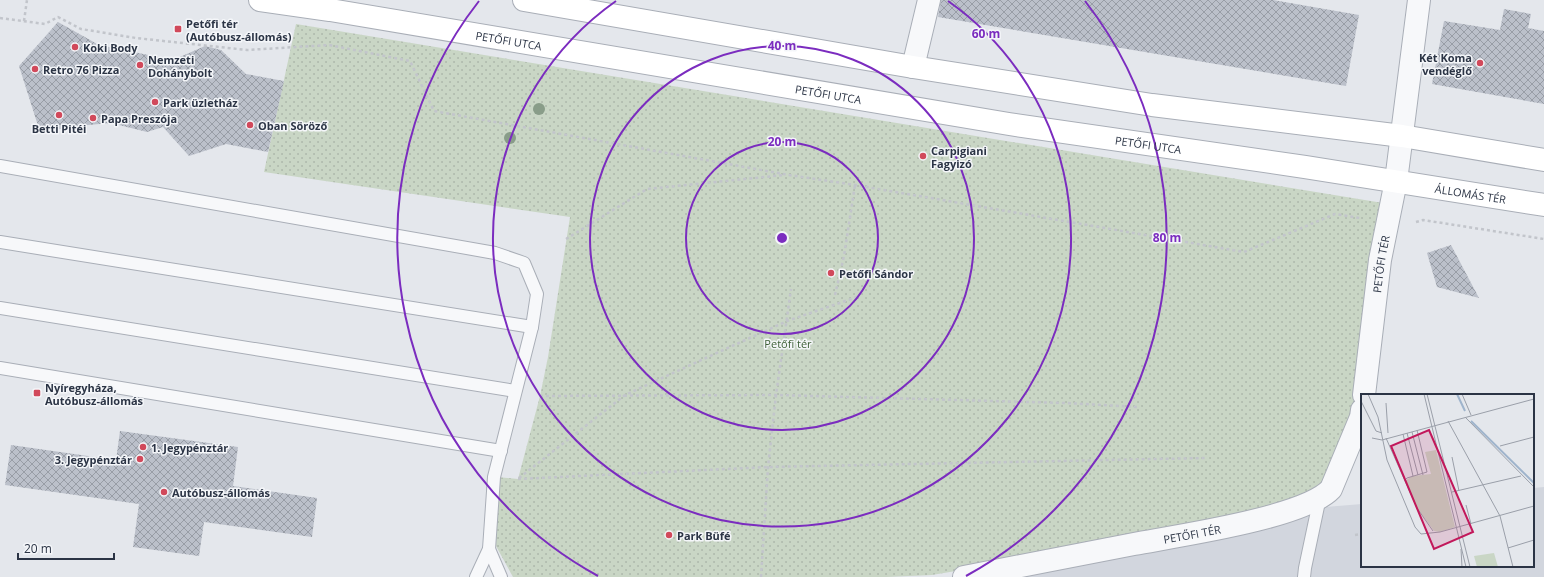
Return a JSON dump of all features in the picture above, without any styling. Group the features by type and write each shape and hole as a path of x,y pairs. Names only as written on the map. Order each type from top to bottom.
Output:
{"main road":[{"name":"PETŐFI UTCA","path":"260,0 1009,124 1396,181"},
{"path":"524,0 913,67 1152,105 1402,136 1544,160"},
{"name":"ÁLLOMÁS TÉR","path":"1396,181 1544,205"}],"street":[{"path":"913,67 929,0"},
{"name":"PETŐFI TÉR","path":"1364,394 1380,260 1396,181 1419,0"},
{"name":"PETŐFI TÉR","path":"964,577 1244,523 1300,507 1320,497 1330,489 1361,417"}],"lane":[{"path":"0,166 495,252 524,263 537,294 532,327 494,477 489,549 476,577"},
{"path":"0,242 532,327"},
{"path":"0,308 515,391"},
{"path":"0,368 501,451"},
{"path":"1304,577 1320,497"},
{"path":"489,549 501,577"}],"path":[{"path":"24,21 27,0"},
{"path":"0,18 45,24 58,17 81,29 247,50 329,45 410,61 434,111 788,175 855,185 1244,252 1334,214 1387,223 1410,223 1423,220 1544,239"},
{"path":"566,239 647,188 788,175"},
{"path":"835,295 844,256 855,185"},
{"path":"760,577 768,467 776,395 791,289"},
{"path":"858,297 787,321 625,396 518,479 768,467 1205,458"},
{"path":"540,396 776,395 1058,403 1138,407"},
{"path":"1354,535 1361,534"}],"shaded area":[{"path":"1544,487 1544,577 986,577 1313,508 1361,504 1361,567 1534,567 1534,488"}],"green space":[{"name":"Petőfi tér","path":"296,24 1383,203 1363,388 1333,476 1298,503 1063,553 932,575 887,577 513,577 496,546 497,477 518,479 540,396 548,357 570,217 264,172"}],"building":[{"path":"941,0 1273,0 1359,15 1346,86 938,17"},
{"path":"1504,9 1531,14 1528,28 1544,31 1544,104 1432,84 1444,21 1500,30"},
{"name":"Park üzletház","path":"58,22 99,45 173,60 205,46 221,50 246,74 284,81 268,152 226,144 189,156 163,127 147,132 111,123 40,132 19,66"},
{"path":"1451,245 1479,298 1437,287 1427,253"},
{"name":"Autóbusz-állomás","path":"120,431 238,447 233,486 317,498 312,537 204,522 199,556 133,547 139,504 5,485 11,445 116,460"}],"place":[{"name":"Petőfi tér (Autóbusz-állomás)","path":"178,29"},
{"name":"Koki Body","path":"75,47"},
{"name":"Két Koma vendéglő","path":"1480,63"},
{"name":"Nemzeti Dohánybolt","path":"140,65"},
{"name":"Retro 76 Pizza","path":"35,69"},
{"name":"Park üzletház","path":"155,102"},
{"name":"Betti Pitéi","path":"59,115"},
{"name":"Papa Preszója","path":"93,118"},
{"name":"Oban Söröző","path":"250,125"},
{"name":"Carpigiani Fagyizó","path":"923,156"},
{"name":"Petőfi Sándor","path":"831,273"},
{"name":"Nyíregyháza, Autóbusz-állomás","path":"37,393"},
{"name":"1. Jegypénztár","path":"143,447"},
{"name":"3. Jegypénztár","path":"140,459"},
{"name":"Autóbusz-állomás","path":"164,492"},
{"name":"Park Büfé","path":"669,535"}]}
